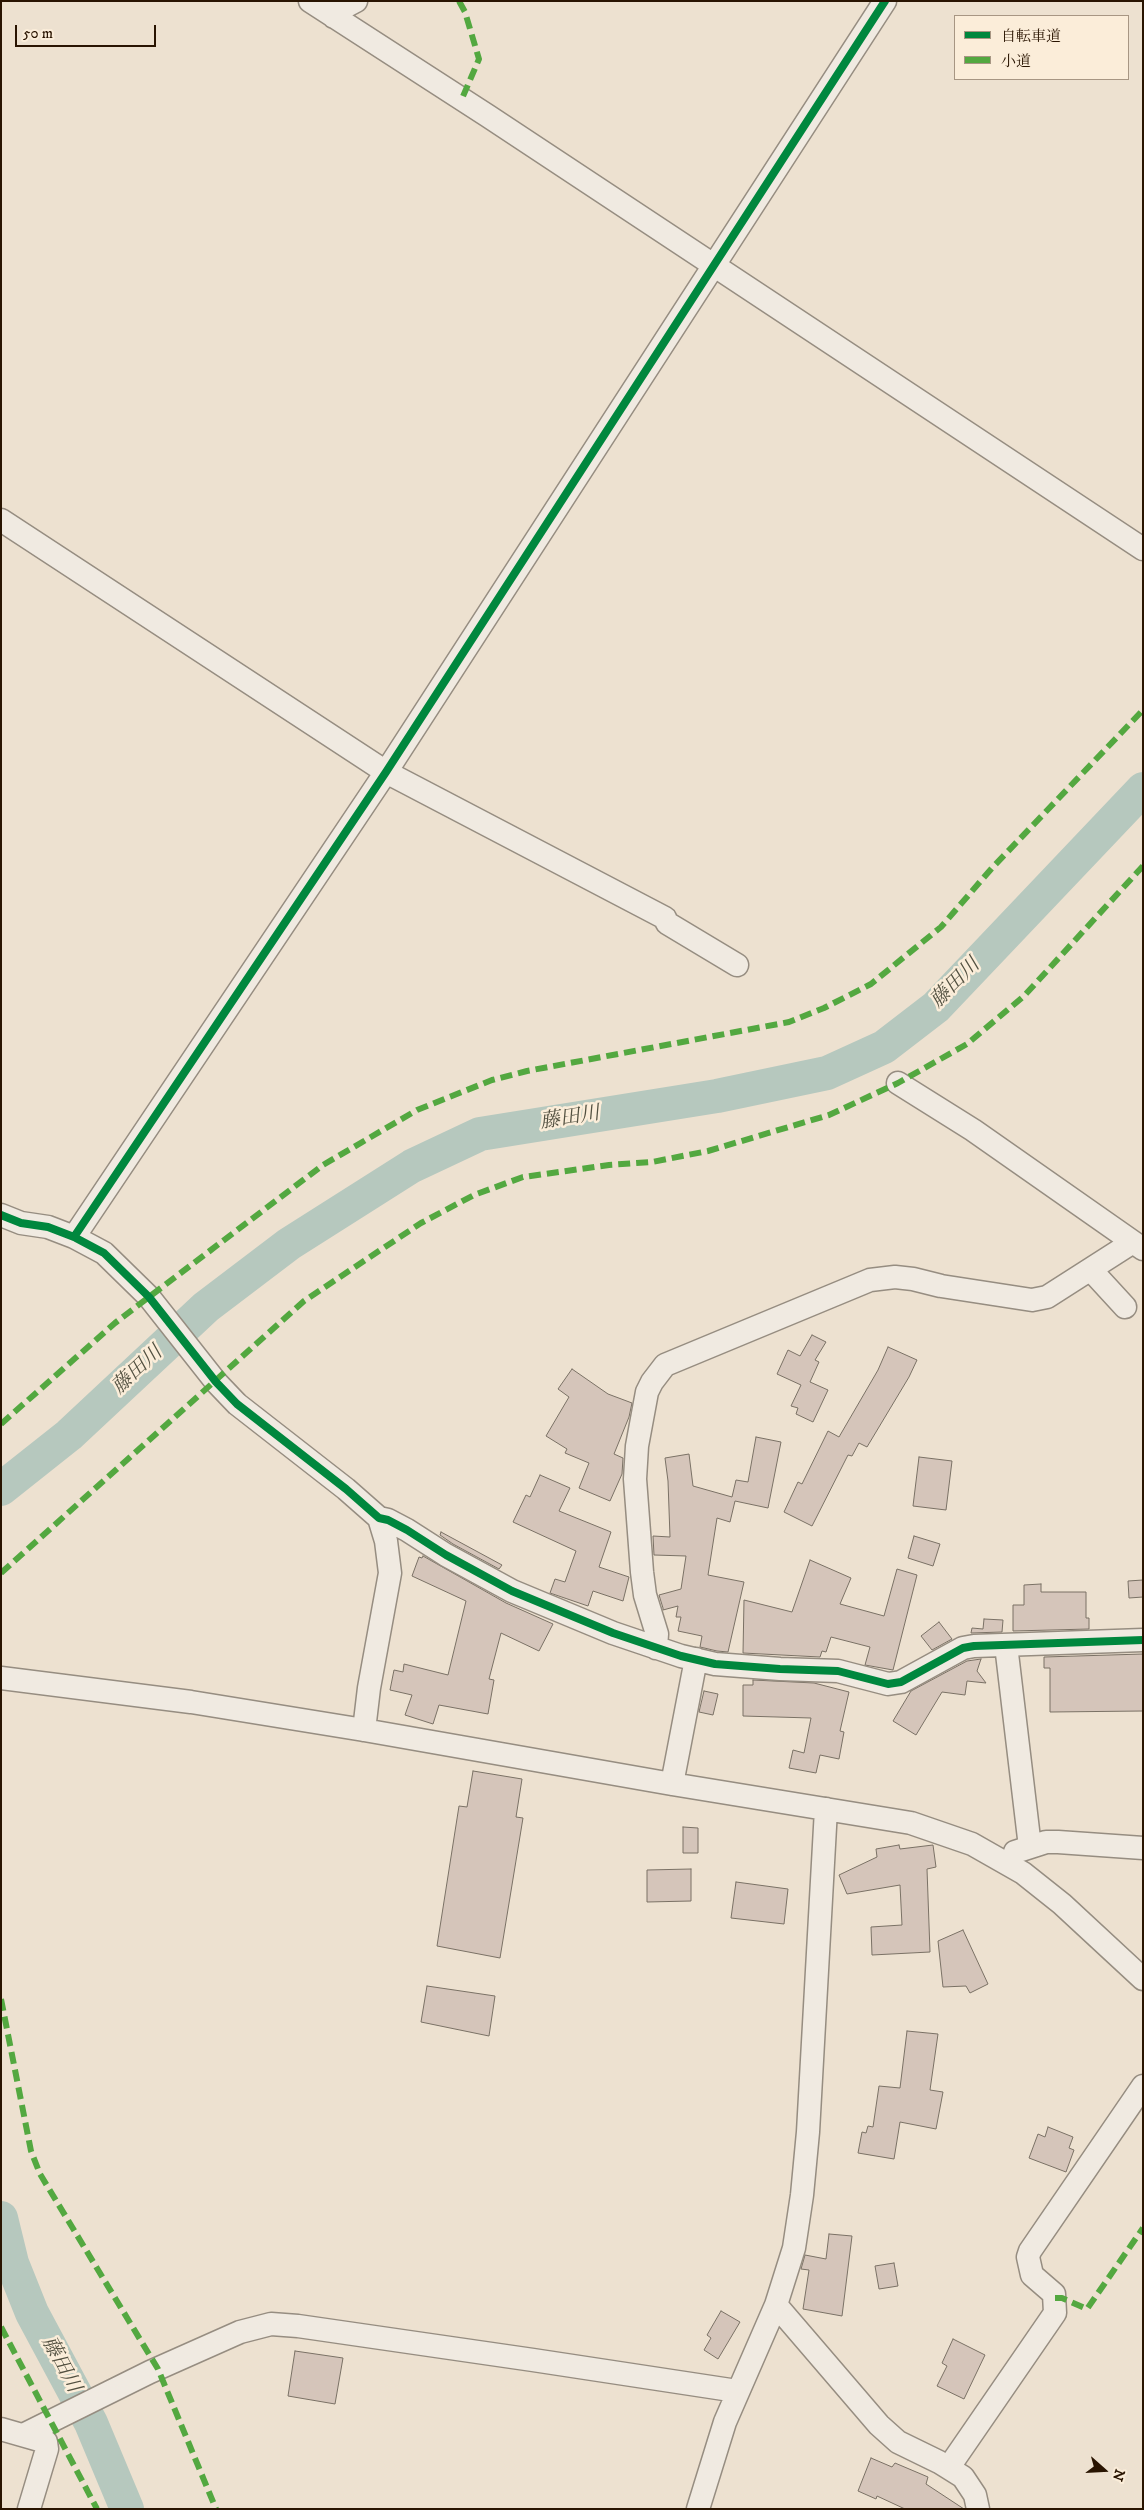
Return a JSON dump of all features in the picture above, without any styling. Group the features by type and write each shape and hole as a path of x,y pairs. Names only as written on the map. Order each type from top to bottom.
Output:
{"street":[{"path":"310,1 488,116 1143,549"},
{"path":"334,17 337,11 356,1"},
{"path":"74,1237 386,772 885,1"},
{"path":"1,520 386,772 665,918 668,923 737,965"},
{"path":"656,1648 657,1634 646,1595 642,1572 635,1479 637,1446 646,1398 652,1382 665,1365 870,1280 913,1279 941,1286 1032,1300 1047,1296 1138,1245 973,1130 898,1083"},
{"path":"1,1215 6,1219 48,1227 74,1237 104,1253 149,1297 216,1382 237,1404 346,1489 379,1518 388,1520 407,1530 446,1555 512,1591 656,1648 715,1664 838,1671 888,1684 901,1682 914,1676 963,1648 1143,1640"},
{"path":"1091,1270 1125,1307"},
{"path":"364,1730 369,1688 390,1573 386,1541 379,1518"},
{"path":"1006,1645 1030,1847"},
{"path":"672,1784 696,1660"},
{"path":"1,1678 191,1702 672,1784 911,1822 972,1844 1005,1861 1062,1904 1143,1979"},
{"path":"698,2509 708,2468 737,2391 776,2305 794,2248 802,2195 826,1809"},
{"path":"1005,1861 1014,1852 1058,1842 1143,1848"},
{"path":"949,2467 1055,2313 1054,2294 1032,2275 1028,2257 1030,2251 1143,2086"},
{"path":"776,2305 879,2425 898,2442 963,2476 975,2495 978,2509"},
{"path":"23,2435 150,2372 240,2332 271,2324 298,2326 737,2391"},
{"path":"1,2429 46,2442 47,2449 29,2509"}],"building":[{"path":"812,1335 826,1342 815,1360 819,1362 810,1382 828,1390 813,1422 796,1414 798,1408 791,1406 801,1385 777,1374 788,1350 800,1356"},
{"path":"888,1347 917,1360 909,1377 867,1447 859,1443 852,1456 848,1455 812,1526 784,1512 798,1482 802,1484 828,1431 839,1437 878,1370"},
{"path":"572,1369 608,1394 632,1403 629,1417 614,1454 623,1458 622,1474 610,1501 579,1488 589,1463 565,1453 567,1449 546,1436 569,1397 558,1389"},
{"path":"756,1437 781,1442 768,1508 735,1501 730,1522 717,1518 708,1575 744,1582 728,1652 717,1651 700,1647 702,1636 678,1631 681,1617 676,1617 678,1606 663,1610 659,1595 681,1589 686,1556 654,1555 653,1536 670,1537 668,1481 665,1458 689,1454 693,1486 732,1497 736,1480 748,1482"},
{"path":"919,1457 952,1461 946,1510 913,1506"},
{"path":"540,1475 570,1488 559,1511 611,1532 599,1567 629,1577 623,1601 593,1591 588,1606 550,1593 555,1579 565,1582 576,1551 513,1522 526,1495 530,1497"},
{"path":"441,1532 502,1565 499,1569 453,1544 440,1535"},
{"path":"914,1536 940,1544 933,1566 908,1558"},
{"path":"423,1556 506,1603 553,1624 539,1651 501,1633 489,1679 494,1680 488,1714 439,1705 433,1724 405,1715 412,1695 390,1690 394,1670 403,1672 404,1664 448,1675 466,1601 412,1576 419,1557 422,1558"},
{"path":"810,1560 851,1578 840,1604 884,1616 897,1569 917,1575 893,1670 865,1665 870,1647 831,1637 826,1652 822,1651 820,1657 743,1653 744,1600 792,1612"},
{"path":"1143,1580 1143,1597 1129,1598 1128,1581"},
{"path":"1041,1584 1041,1592 1086,1592 1086,1618 1089,1618 1089,1629 1013,1631 1013,1605 1024,1605 1024,1585"},
{"path":"984,1619 1003,1620 1002,1632 971,1633 972,1628 983,1629"},
{"path":"939,1622 952,1639 932,1650 921,1636"},
{"path":"1143,1654 1143,1711 1050,1712 1050,1668 1044,1668 1044,1657"},
{"path":"981,1659 977,1671 986,1683 967,1681 965,1695 942,1692 916,1735 893,1721 911,1691 967,1661"},
{"path":"753,1680 814,1683 849,1692 840,1731 844,1732 839,1759 820,1755 816,1773 789,1768 793,1750 804,1753 811,1718 743,1716 743,1685 753,1685"},
{"path":"704,1691 718,1694 713,1715 699,1712"},
{"path":"473,1771 522,1779 516,1817 523,1818 500,1958 437,1946 459,1806 467,1807"},
{"path":"683,1827 698,1828 698,1853 683,1853"},
{"path":"899,1845 900,1849 933,1845 936,1867 927,1869 930,1952 872,1955 871,1927 902,1925 900,1885 847,1894 839,1875 877,1857 876,1849"},
{"path":"691,1869 691,1901 647,1902 647,1870"},
{"path":"736,1882 788,1889 784,1924 731,1918"},
{"path":"963,1930 988,1984 970,1993 966,1986 943,1987 938,1941"},
{"path":"427,1986 495,1996 489,2036 421,2022"},
{"path":"907,2031 938,2034 930,2090 943,2092 936,2129 900,2122 894,2159 858,2153 862,2132 866,2133 868,2126 873,2127 879,2086 900,2088"},
{"path":"1048,2127 1073,2137 1069,2148 1074,2150 1066,2172 1029,2158 1038,2134 1045,2137"},
{"path":"829,2234 852,2236 842,2316 803,2309 809,2270 801,2269 805,2255 826,2259"},
{"path":"894,2263 898,2286 879,2289 875,2266"},
{"path":"721,2311 740,2322 718,2359 704,2350 711,2338 707,2335"},
{"path":"953,2339 985,2355 964,2399 937,2386 947,2366 942,2363"},
{"path":"295,2351 343,2358 335,2404 288,2396"},
{"path":"871,2458 892,2467 895,2463 928,2477 926,2484 964,2509 905,2509 877,2496 876,2499 858,2491"}],"waterway":[{"name":"藤田川","path":"1,1489 69,1435 206,1307 289,1244 412,1166 480,1134 717,1096 827,1073 884,1047 936,1007 1143,789"},
{"name":"藤田川","path":"1,2218 12,2263 32,2313 91,2423 127,2509"}],"marked path":[{"path":"459,1 465,12 479,59 461,101"},
{"path":"1,1424 115,1323 323,1165 417,1110 492,1080 527,1071 789,1022 824,1008 871,984 941,927 992,868 1143,710"},
{"path":"1,1573 304,1301 421,1223 474,1195 523,1177 609,1165 652,1162 708,1151 829,1115 898,1083 967,1044 1024,996 1143,866"},
{"path":"1,1999 31,2151 40,2174 158,2369 216,2509"},
{"path":"1055,2298 1062,2298 1087,2309 1143,2228"},
{"path":"1,2327 97,2509"}],"cycle path":[{"path":"74,1237 386,772 885,1"},
{"path":"1,1215 21,1223 48,1227 74,1237 104,1253 149,1297 216,1382 237,1404 346,1489 379,1518 388,1520 407,1530 446,1555 512,1591 613,1633 681,1656 715,1664 838,1671 888,1684 901,1682 963,1648 974,1646 1143,1640"}]}
